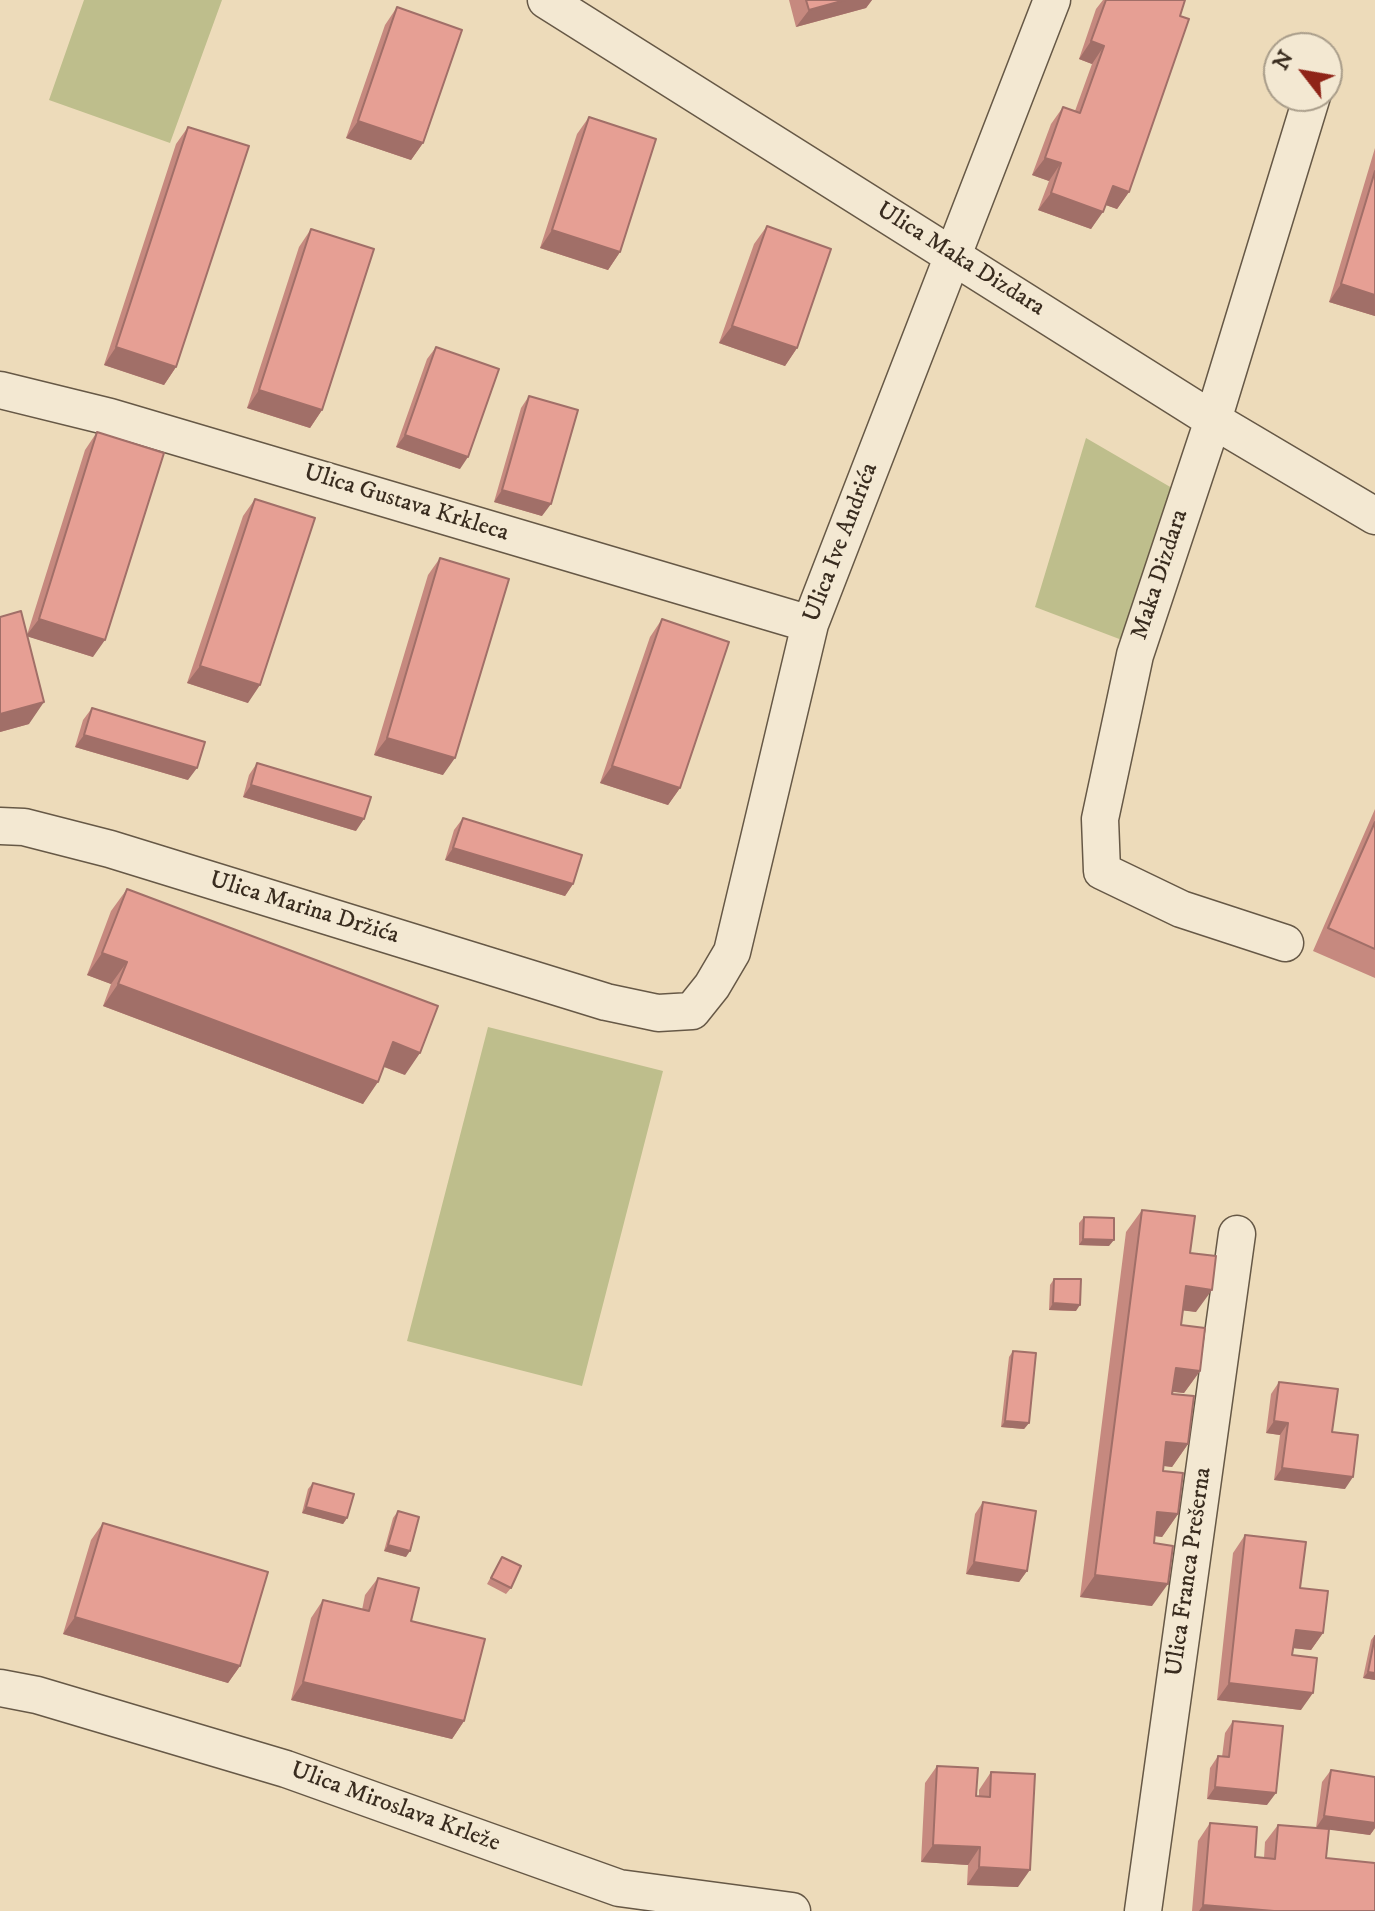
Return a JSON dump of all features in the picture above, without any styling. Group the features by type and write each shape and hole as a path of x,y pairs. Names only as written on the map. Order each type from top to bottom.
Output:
{"street":[{"name":"Ulica Maka Dizdara","path":"546,0 1213,420 1375,516"},
{"name":"Ulica Ive Andrića","path":"606,1002 658,1013 692,1011 712,986 732,952 810,624 1052,0"},
{"name":"Maka Dizdara","path":"1285,943 1181,909 1102,871 1100,819 1135,655 1213,420 1307,112"},
{"name":"Ulica Gustava Krkleca","path":"0,390 110,417 810,624"},
{"name":"Ulica Marina Držića","path":"0,826 24,827 110,849 606,1002"},
{"name":"Ulica Franca Prešerna","path":"1143,1911 1237,1234"},
{"name":"Ulica Miroslava Krleže","path":"0,1688 37,1695 286,1769 619,1900 792,1911"}],"green space":[{"path":"84,0 222,0 170,143 49,100"},
{"path":"1086,438 1172,488 1122,640 1035,607"},
{"path":"488,1027 663,1071 582,1386 407,1341"}],"building":[{"path":"806,0 845,0 809,10"},
{"path":"1106,0 1185,0 1180,16 1189,19 1129,192 1113,186 1103,212 1051,193 1061,163 1045,158 1063,107 1080,113 1104,46 1091,41"},
{"path":"397,7 462,30 423,143 358,121"},
{"path":"589,117 656,139 620,252 552,230"},
{"path":"188,127 249,146 176,367 116,347"},
{"path":"1375,171 1375,295 1341,284"},
{"path":"767,226 831,249 797,348 732,326"},
{"path":"311,229 374,249 322,410 259,390"},
{"path":"436,347 499,369 468,457 405,435"},
{"path":"529,396 578,410 551,504 502,490"},
{"path":"97,432 164,453 105,640 39,619"},
{"path":"255,499 315,518 260,685 200,666"},
{"path":"440,558 509,579 455,758 387,738"},
{"path":"21,611 44,702 0,714 0,617"},
{"path":"662,619 729,642 680,788 612,766"},
{"path":"92,708 205,742 197,768 84,735"},
{"path":"257,763 371,797 364,819 251,785"},
{"path":"463,818 582,855 573,884 453,848"},
{"path":"1375,822 1375,949 1328,928"},
{"path":"127,889 438,1006 420,1053 393,1042 378,1082 118,984 127,962 102,953"},
{"path":"1142,1210 1195,1216 1190,1253 1216,1256 1212,1290 1186,1286 1181,1325 1205,1328 1200,1371 1176,1368 1172,1394 1194,1396 1188,1444 1166,1442 1163,1471 1183,1473 1178,1514 1157,1512 1154,1543 1173,1546 1168,1584 1095,1575"},
{"path":"1084,1217 1114,1218 1114,1240 1083,1239"},
{"path":"1054,1279 1081,1279 1080,1305 1053,1303"},
{"path":"1013,1351 1036,1353 1029,1423 1005,1421"},
{"path":"1279,1382 1338,1389 1332,1432 1358,1435 1353,1477 1282,1468 1288,1423 1274,1421"},
{"path":"313,1483 354,1494 347,1518 306,1507"},
{"path":"983,1502 1036,1511 1027,1571 974,1562"},
{"path":"398,1511 419,1517 410,1551 388,1545"},
{"path":"103,1523 268,1572 240,1666 75,1617"},
{"path":"1245,1535 1306,1542 1300,1588 1328,1591 1323,1633 1296,1630 1292,1655 1317,1658 1313,1693 1229,1683"},
{"path":"502,1557 521,1566 511,1588 491,1578"},
{"path":"378,1578 419,1588 411,1621 485,1639 464,1721 303,1682 323,1600 369,1611"},
{"path":"1375,1636 1375,1673 1368,1672"},
{"path":"1233,1721 1283,1726 1276,1793 1215,1787 1218,1756 1229,1757"},
{"path":"937,1766 978,1768 976,1796 990,1797 991,1772 1035,1774 1030,1870 979,1867 980,1847 933,1845"},
{"path":"1331,1770 1375,1777 1375,1823 1324,1816"},
{"path":"1210,1823 1257,1827 1255,1857 1275,1859 1278,1825 1329,1829 1326,1858 1375,1863 1375,1911 1274,1911 1203,1905"}]}
